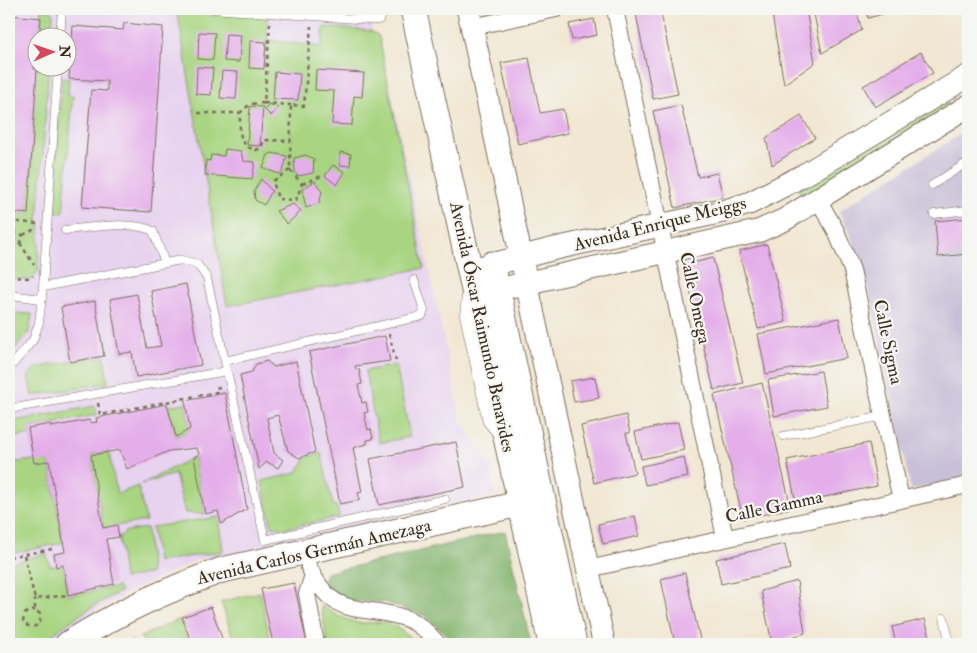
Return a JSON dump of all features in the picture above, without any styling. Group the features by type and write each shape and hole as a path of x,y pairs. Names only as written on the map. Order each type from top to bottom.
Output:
{"main road":[{"name":"Avenida Óscar Raimundo Benavides","path":"412,9 484,279 533,510 551,644"},
{"path":"470,18 604,644"},
{"name":"Avenida Enrique Meiggs","path":"484,279 521,257 721,212 775,192 968,76"},
{"path":"947,88 965,108"},
{"name":"Avenida Enrique Meiggs","path":"484,279 527,283 759,231 784,220 818,200 965,108"},
{"name":"Avenida Óscar Raimundo Benavides","path":"484,279 508,449 533,510 574,644"},
{"name":"Avenida Carlos Germán Amezaga","path":"99,644 121,629 175,603 225,586 311,571 533,510"},
{"name":"Avenida Carlos Germán Amezaga","path":"68,644 118,613 173,588 222,570 533,510"}],"street":[{"path":"470,18 556,9"},
{"name":"Calle Omega","path":"615,9 724,538"},
{"name":"Calle Sigma","path":"818,200 836,231 852,270 901,500"},
{"name":"Calle Gamma","path":"588,569 968,485"},
{"path":"311,571 307,594 316,644"},
{"path":"311,571 318,586 334,602 356,610 383,613 407,619 425,630 438,644"}],"lane":[{"path":"61,28 62,9"},
{"path":"212,9 371,20 379,20 383,14 383,9"},
{"path":"9,369 32,340 39,323 57,78"},
{"path":"932,184 968,162"},
{"path":"934,214 968,210"},
{"path":"65,230 132,225 146,228 153,231 164,263"},
{"path":"43,287 188,260 203,270 207,278 266,540 445,499"},
{"path":"225,361 422,316 424,310 414,280"},
{"path":"9,295 42,299"},
{"path":"9,409 227,371"},
{"path":"783,436 884,416"},
{"path":"944,618 950,644"}],"path":[{"path":"264,103 271,14"},
{"path":"198,113 240,113 250,104 264,103 304,106 312,17"},
{"path":"291,105 290,170 302,184"},
{"path":"240,113 240,140 250,149 258,150 264,140 290,141"},
{"path":"290,170 274,181 278,200 296,200 302,184 324,175"},
{"path":"9,223 40,226 23,235 20,243 13,240"},
{"path":"9,223 15,233 23,235"},
{"path":"9,242 13,240 15,233"},
{"path":"9,277 31,278"},
{"path":"98,402 100,415 217,392 216,388 226,385"},
{"path":"9,557 52,548"},
{"path":"24,555 35,599 35,610"},
{"path":"35,599 68,595"},
{"path":"35,610 40,614 40,623 35,627 28,627 24,622 24,615 28,611 35,610"}],"shaded area":[{"path":"9,9 343,9 365,11 371,16 371,31 379,36 461,420 490,465 495,495 195,561 130,591 93,611 46,644 9,644"},
{"path":"968,129 968,477 911,490 863,264 839,211"}],"green space":[{"path":"42,9 51,10 53,14 52,28 40,28"},
{"path":"177,9 198,9 268,18 267,40 321,47 324,27 371,31 379,36 424,268 227,306"},
{"path":"36,78 48,78 38,221 40,222 38,272 31,280 9,279 9,212 28,214"},
{"path":"62,78 69,79 68,96 73,96 63,213 53,211"},
{"path":"941,100 947,102 950,106 808,195 802,195 799,190 801,184"},
{"path":"9,313 32,314 29,332 9,356"},
{"path":"104,356 108,383 32,396 28,376 35,368"},
{"path":"396,365 410,437 379,443 365,371"},
{"path":"185,403 190,429 176,437 168,406"},
{"path":"95,406 97,415 29,428 30,435 11,437 10,422"},
{"path":"109,452 117,494 138,486 146,521 103,528 91,455"},
{"path":"321,453 333,505 337,506 339,517 282,529 271,525 262,481 296,473 307,457"},
{"path":"194,457 205,514 185,513 175,474 142,484"},
{"path":"34,460 49,461 63,543 9,554 9,463"},
{"path":"218,517 223,551 157,562 152,527"},
{"path":"147,528 151,573 124,579 119,537 127,531"},
{"path":"505,531 531,644 454,644 451,638 423,615 384,602 346,601 323,582 326,573"},
{"path":"46,553 50,566 63,565 68,595 118,587 121,591 80,615 42,644 9,644 9,564"},
{"path":"260,592 271,644 235,644 221,602"},
{"path":"321,606 338,616 357,623 389,622 420,644 328,644"},
{"path":"180,619 189,644 145,644 140,637"}],"building":[{"path":"635,9 660,9 678,94 653,99"},
{"path":"771,9 806,9 815,63 784,84"},
{"path":"813,9 856,9 862,30 822,53"},
{"path":"866,9 901,9 868,18"},
{"path":"9,15 41,18 40,28 28,28 28,78 36,78 28,214 9,212"},
{"path":"594,19 597,35 572,40 569,24"},
{"path":"124,23 163,27 151,212 82,207 91,90 107,91 107,81 69,79 78,78 78,28 73,28 73,26 123,30"},
{"path":"199,32 215,33 213,60 198,59"},
{"path":"226,34 241,35 239,62 224,61"},
{"path":"250,41 266,42 264,69 249,68"},
{"path":"921,52 933,73 875,107 863,86"},
{"path":"529,58 540,113 563,109 568,133 518,144 501,63"},
{"path":"197,67 213,68 211,95 196,94"},
{"path":"316,70 364,73 362,97 354,96 352,125 332,124 334,91 315,90"},
{"path":"222,71 238,72 236,99 220,98"},
{"path":"275,72 300,74 298,100 273,99"},
{"path":"269,104 278,108 271,116 265,110"},
{"path":"681,105 698,177 717,173 723,197 675,208 653,111"},
{"path":"250,106 263,107 260,146 247,145"},
{"path":"801,116 815,138 772,165 766,138"},
{"path":"225,149 241,151 243,161 255,162 252,179 205,175 206,160 210,161 211,155 224,156"},
{"path":"340,152 351,154 350,166 340,165"},
{"path":"272,153 287,156 283,171 279,174 263,168 268,155"},
{"path":"306,155 314,159 313,173 298,176 295,172 294,158"},
{"path":"333,165 345,172 337,185 325,176"},
{"path":"261,179 272,191 264,205 255,200 254,191"},
{"path":"315,181 322,192 319,203 306,208 302,189"},
{"path":"293,204 301,211 287,224 276,211"},
{"path":"968,218 968,254 938,257 935,221"},
{"path":"767,244 786,322 758,329 739,251"},
{"path":"713,258 743,383 714,390 684,265"},
{"path":"186,284 201,365 136,377 132,352 119,354 110,299 137,294 147,348 161,346 151,291"},
{"path":"95,301 104,356 70,362 61,307"},
{"path":"839,318 847,358 766,374 758,334"},
{"path":"385,336 390,361 355,366 356,370 359,369 362,384 358,385 362,403 366,402 368,412 364,413 368,430 371,429 373,439 367,440 367,444 353,448 362,492 358,493 360,500 340,504 309,352"},
{"path":"267,361 274,367 296,361 315,452 299,458 288,451 278,415 267,418 274,453 283,460 278,468 267,462 259,469 240,375 252,372 256,364"},
{"path":"821,371 827,406 774,416 768,380"},
{"path":"595,377 599,398 574,402 570,381"},
{"path":"762,383 791,508 743,519 714,395"},
{"path":"225,393 247,509 221,524 218,511 205,514 194,457 199,454 197,448 169,451 127,469 120,450 91,455 103,528 117,525 119,537 106,539 114,584 68,595 63,565 56,567 54,554 65,552 49,461 34,463 28,428 51,424 51,427 89,420 90,423 97,422 96,418 167,404 176,437 190,429 185,401"},
{"path":"626,415 630,433 626,433 635,473 594,483 581,426"},
{"path":"678,422 684,450 641,459 635,432"},
{"path":"456,442 465,487 379,505 370,459"},
{"path":"869,443 877,486 796,503 787,460"},
{"path":"684,457 688,477 645,485 641,466"},
{"path":"635,516 639,536 603,544 598,524"},
{"path":"785,544 790,569 721,584 716,559"},
{"path":"685,573 701,644 675,644 661,579"},
{"path":"797,581 805,633 772,643 761,591"},
{"path":"294,583 307,644 273,644 261,589"},
{"path":"211,607 224,644 192,644 182,617"},
{"path":"925,619 932,644 896,644 892,627"},
{"path":"132,639 135,644 124,644"}]}
